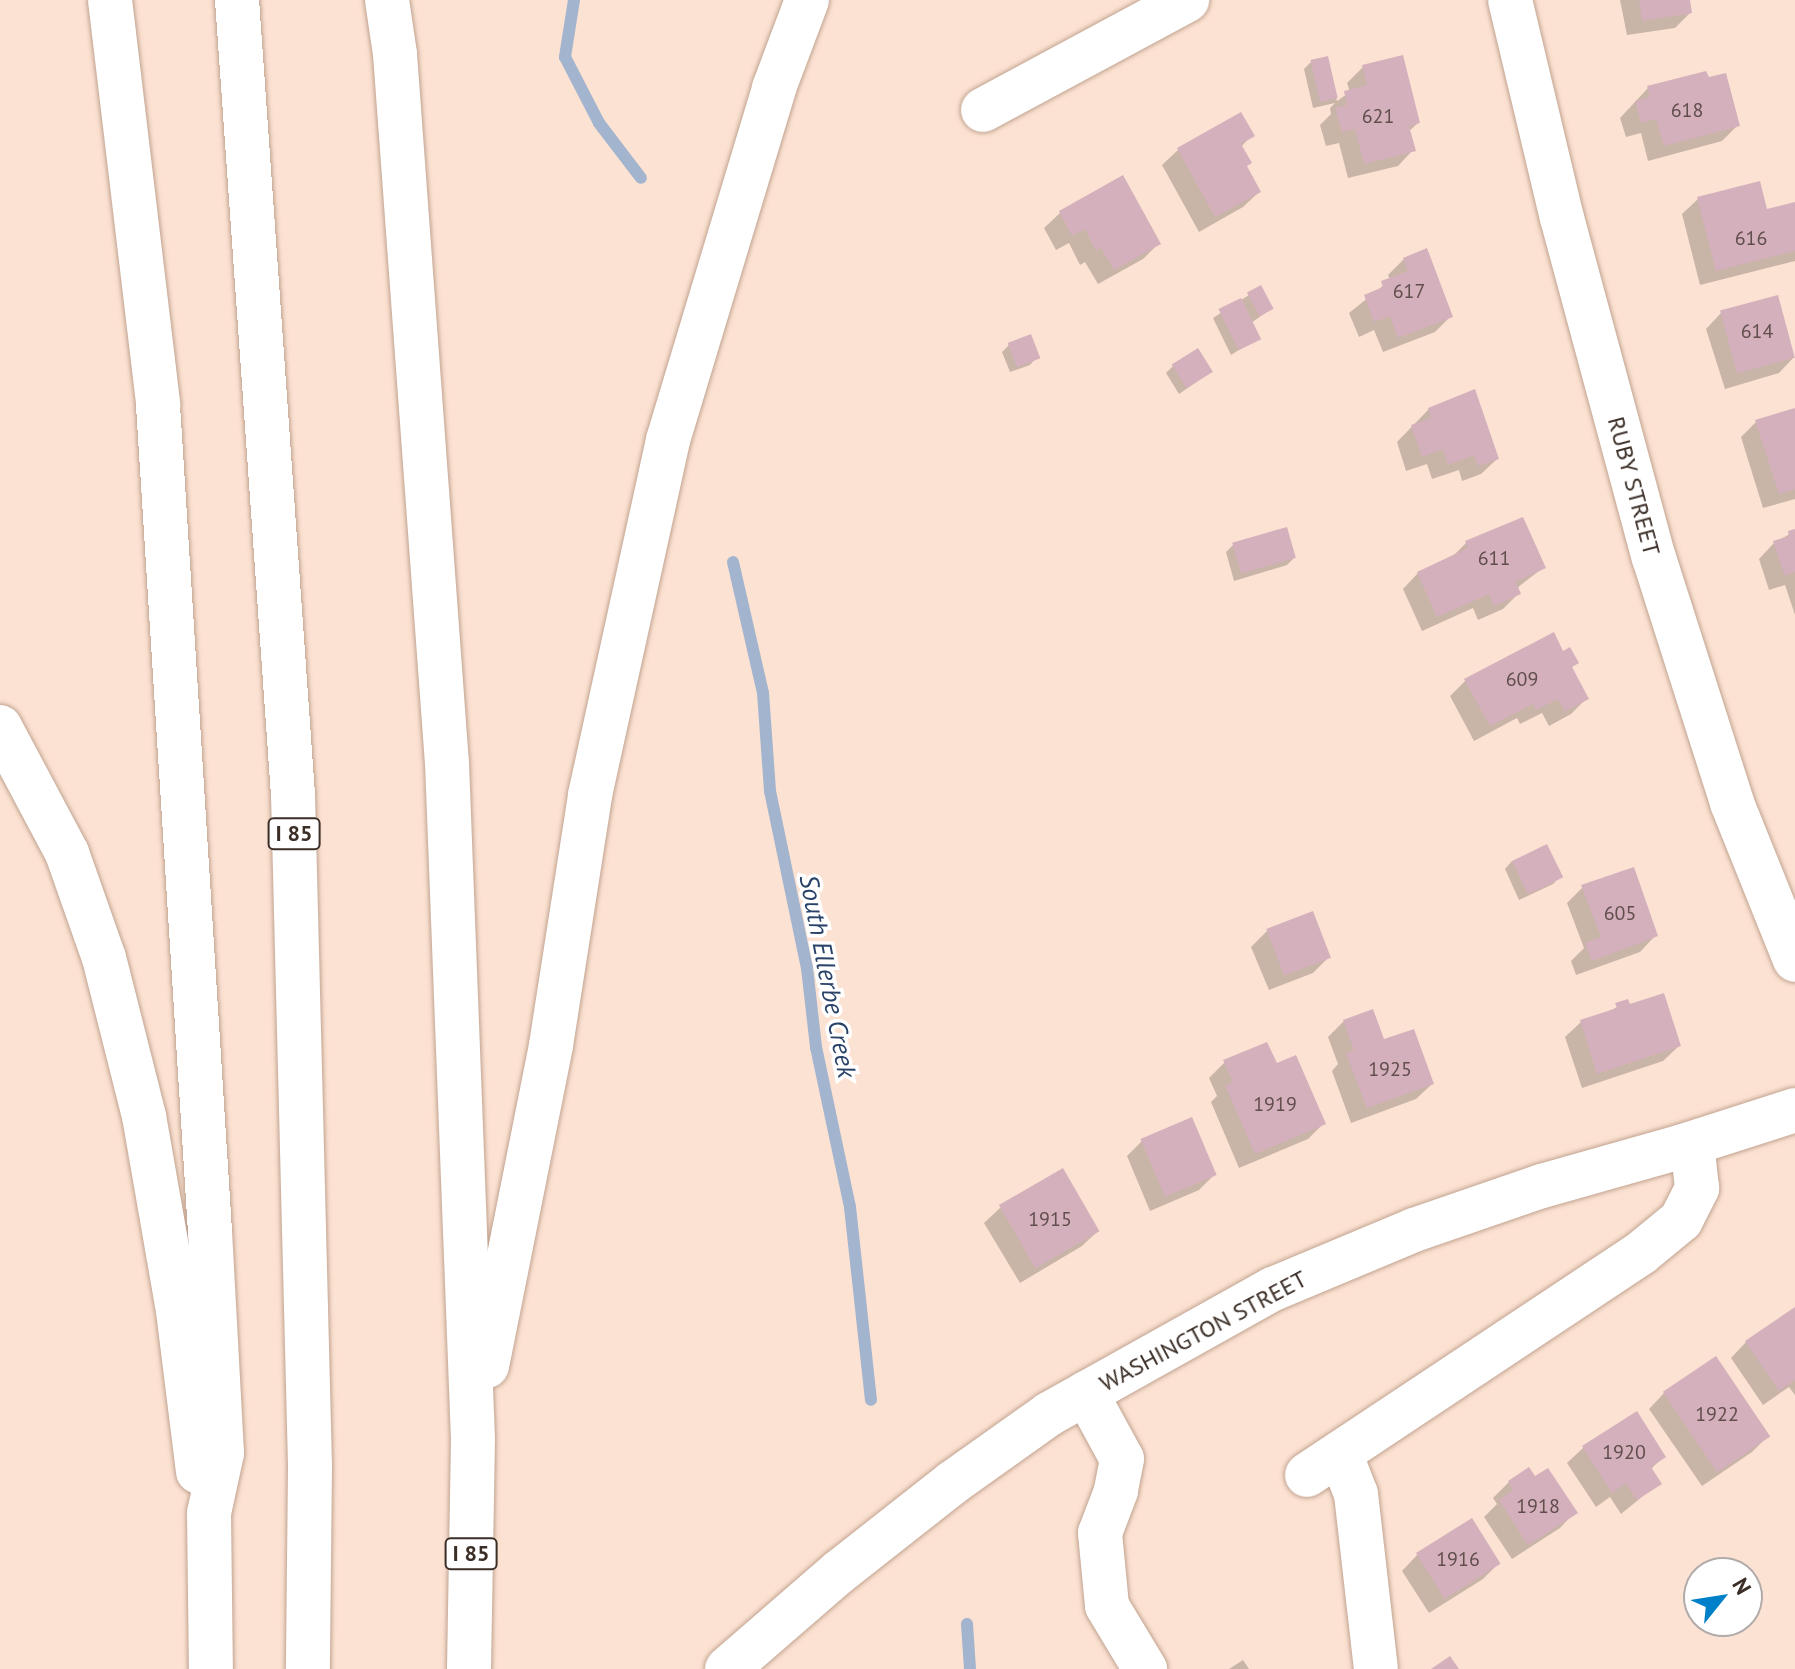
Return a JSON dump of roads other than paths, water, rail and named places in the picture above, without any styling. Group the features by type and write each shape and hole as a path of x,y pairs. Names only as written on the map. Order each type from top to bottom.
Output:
{"main road":[{"path":"110,0 160,437 222,1453 209,1513 211,1669"},
{"name":"I 85","path":"237,0 293,794 310,1466 308,1669"},
{"name":"I 85","path":"387,0 395,54 447,763 473,1439 469,1669"},
{"path":"473,1439 548,1061 590,795 668,440 774,88 807,0"},
{"path":"983,110 1187,0"},
{"name":"RUBY STREET","path":"1510,0 1562,218 1654,558 1732,803 1795,960"},
{"path":"0,727 67,853 104,958 144,1116 178,1311 193,1454 209,1513"},
{"name":"WASHINGTON STREET","path":"727,1669 839,1572 952,1483 1086,1393 1273,1289 1414,1230 1542,1186 1795,1110"},
{"path":"1376,1669 1356,1494 1324,1464 1641,1253 1681,1220 1697,1188 1692,1143"},
{"path":"1086,1393 1122,1459 1116,1491 1100,1533 1107,1606 1145,1669"}],"waterway":[{"name":"South Ellerbe Creek","path":"574,0 565,57 599,123 641,178"},
{"name":"South Ellerbe Creek","path":"733,562 763,693 770,791 807,968 816,1047 850,1207 871,1400"},
{"name":"South Ellerbe Creek","path":"967,1624 970,1669"}]}
